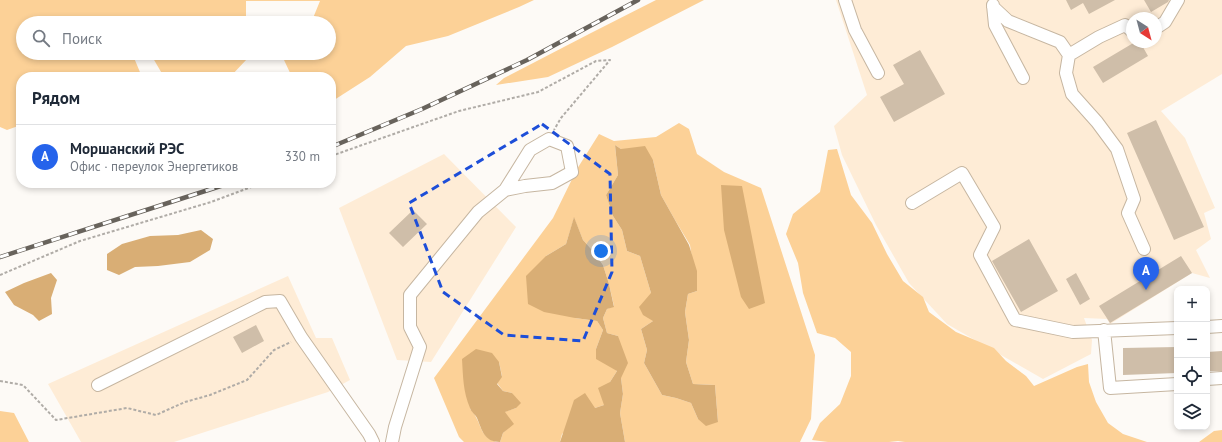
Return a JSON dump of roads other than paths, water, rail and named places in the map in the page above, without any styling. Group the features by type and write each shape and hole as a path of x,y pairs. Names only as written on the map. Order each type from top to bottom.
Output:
{"street":[{"path":"845,0 855,30 878,73"},
{"path":"1162,24 1165,22 1178,0"},
{"path":"993,4 1008,21 1060,42 1070,55"},
{"path":"993,4 995,25 1023,78"},
{"path":"1126,25 1125,24 1099,37 1070,55 1066,73 1072,94 1097,122 1117,149 1134,199 1128,213 1144,249"},
{"path":"392,442 395,427 420,347 410,328 410,295 478,212 505,190 530,150 549,139 566,146 572,172 552,183 505,190"},
{"path":"912,203 962,174 994,227 980,255 1015,320 1073,332 1174,328"},
{"path":"98,385 265,302 280,301 301,337 374,442"},
{"path":"1210,327 1222,326"},
{"path":"1104,330 1110,388 1174,384"},
{"path":"1210,379 1222,378"}],"railway":[{"path":"336,145 422,109 527,60 638,0"},
{"path":"0,257 214,188"}],"place":[{"name":"Моршанский РЭС","path":"1146,290"}]}
